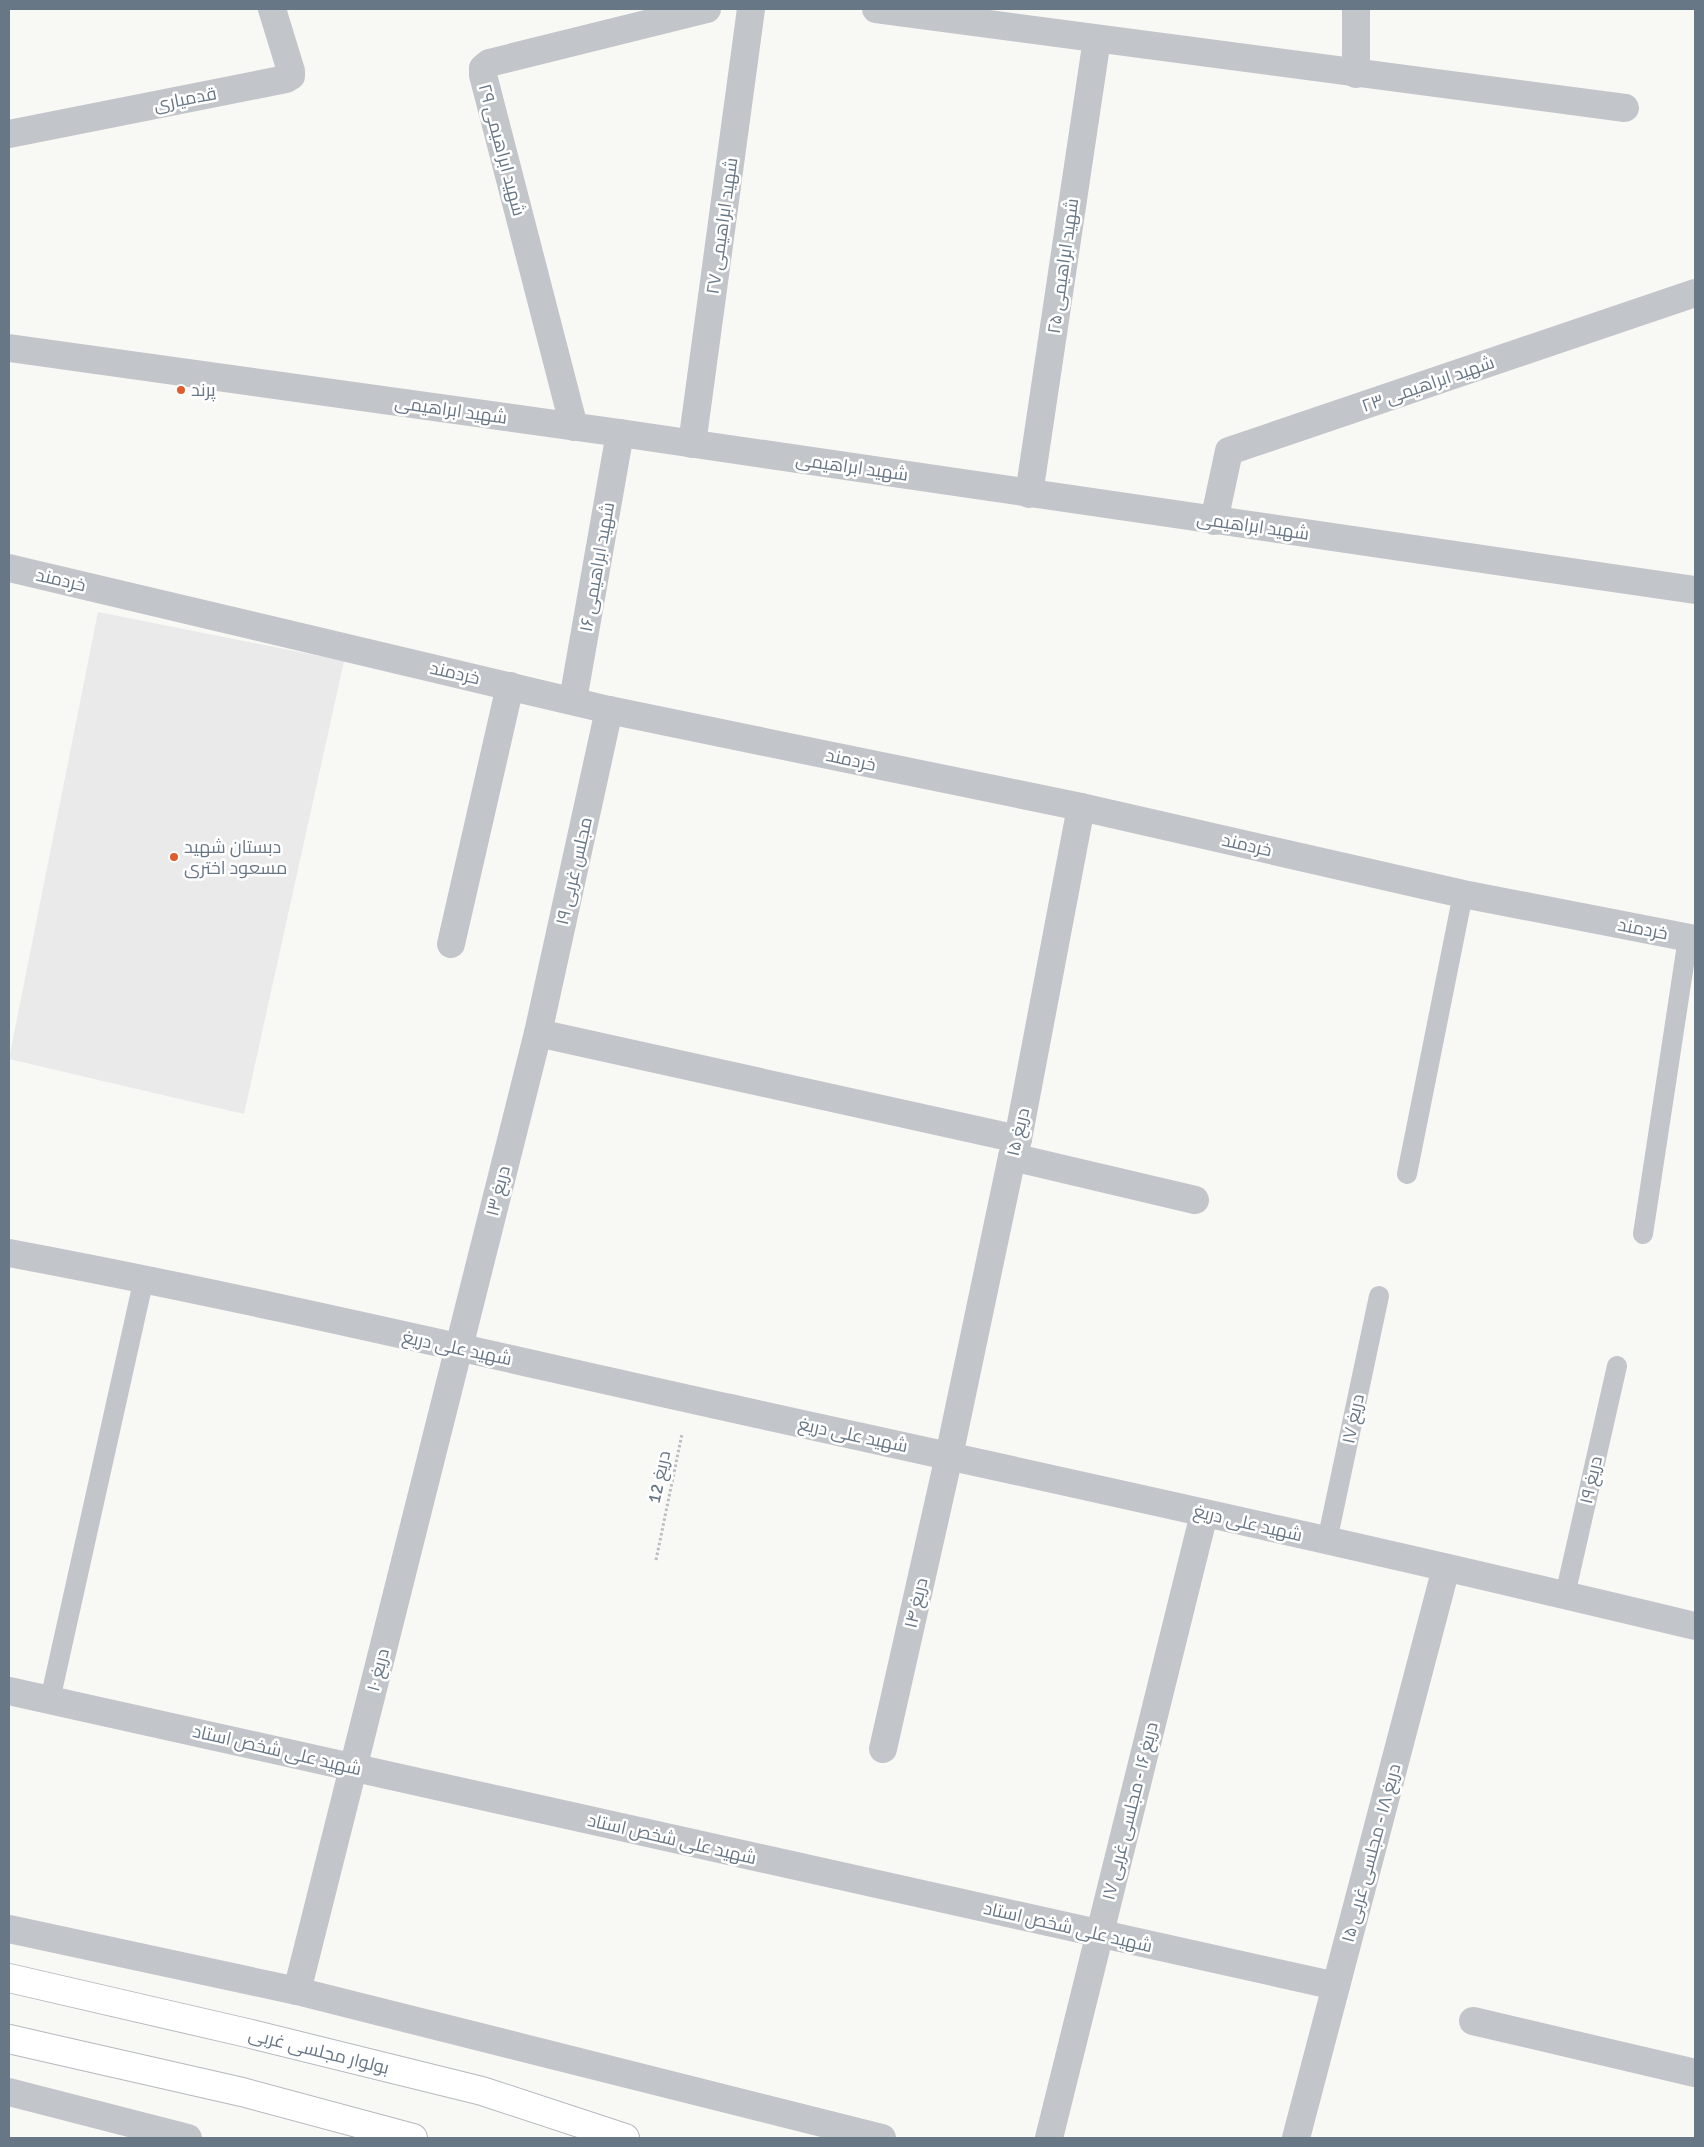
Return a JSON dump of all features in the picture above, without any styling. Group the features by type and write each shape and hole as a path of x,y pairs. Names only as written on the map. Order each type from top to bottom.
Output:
{"main road":[{"name":"بولوار مجلسی غربی","path":"9,1978 247,2033 482,2091 625,2138"},
{"path":"9,2039 242,2092 413,2138"},
{"path":"9,2048 101,2060"}],"street":[{"name":"قدمیاری","path":"9,134 286,79 291,76 291,71 272,9"},
{"name":"شهید ابراهیمی ۲۹","path":"574,427 485,85 483,68 489,63 707,9"},
{"name":"شهید ابراهیمی ۲۷","path":"692,444 751,9"},
{"path":"876,9 976,16 1097,39 1625,108"},
{"path":"1356,9 1356,74"},
{"name":"شهید ابراهیمی ۲۵","path":"1029,494 1097,39"},
{"name":"شهید ابراهیمی ۲۳","path":"1214,521 1229,451 1695,293"},
{"name":"شهید ابراهیمی","path":"9,348 620,433 1695,590"},
{"name":"شهید ابراهیمی ۱۶","path":"573,700 620,433"},
{"name":"خردمند","path":"9,568 609,710 1081,808 1463,894 1692,938"},
{"path":"452,944 510,686"},
{"name":"مجلس غربی ۱۹","path":"538,1033 609,710"},
{"name":"دریغ ۱۵","path":"949,1456 1015,1148 1081,808"},
{"path":"538,1033 1015,1148 1195,1200"},
{"name":"دریغ ۱۳","path":"458,1348 538,1033"},
{"name":"شهید علی دریغ","path":"9,1253 144,1278 949,1456 1566,1594 1695,1626"},
{"name":"دریغ ۱۰","path":"297,1991 458,1348"},
{"name":"دریغ ۱۴","path":"882,1749 949,1456"},
{"name":"دریغ ۱۶ - مجلسی غربی ۱۷","path":"1048,2138 1204,1514"},
{"name":"دریغ ۱۸ - مجلسی غربی ۱۵","path":"1296,2138 1446,1568"},
{"name":"شهید علی شخص استاد","path":"9,1690 1336,1986"},
{"path":"9,1929 297,1991 882,2138"},
{"path":"1473,2021 1695,2073"},
{"path":"9,2092 188,2138"}],"lane":[{"path":"1407,1174 1463,894"},
{"path":"1643,1234 1692,938"},
{"path":"50,1700 144,1278"},
{"name":"دریغ ۱۷","path":"1327,1541 1379,1296"},
{"name":"دریغ ۱۹","path":"1566,1594 1617,1366"}],"path":[{"name":"دریغ 12","path":"656,1560 690,1399"}],"shaded area":[{"name":"دبستان شهید مسعود اختری","path":"98,612 344,661 244,1114 9,1059"}],"place":[{"name":"پرند","path":"181,390"},
{"name":"دبستان شهید مسعود اختری","path":"174,857"}]}
